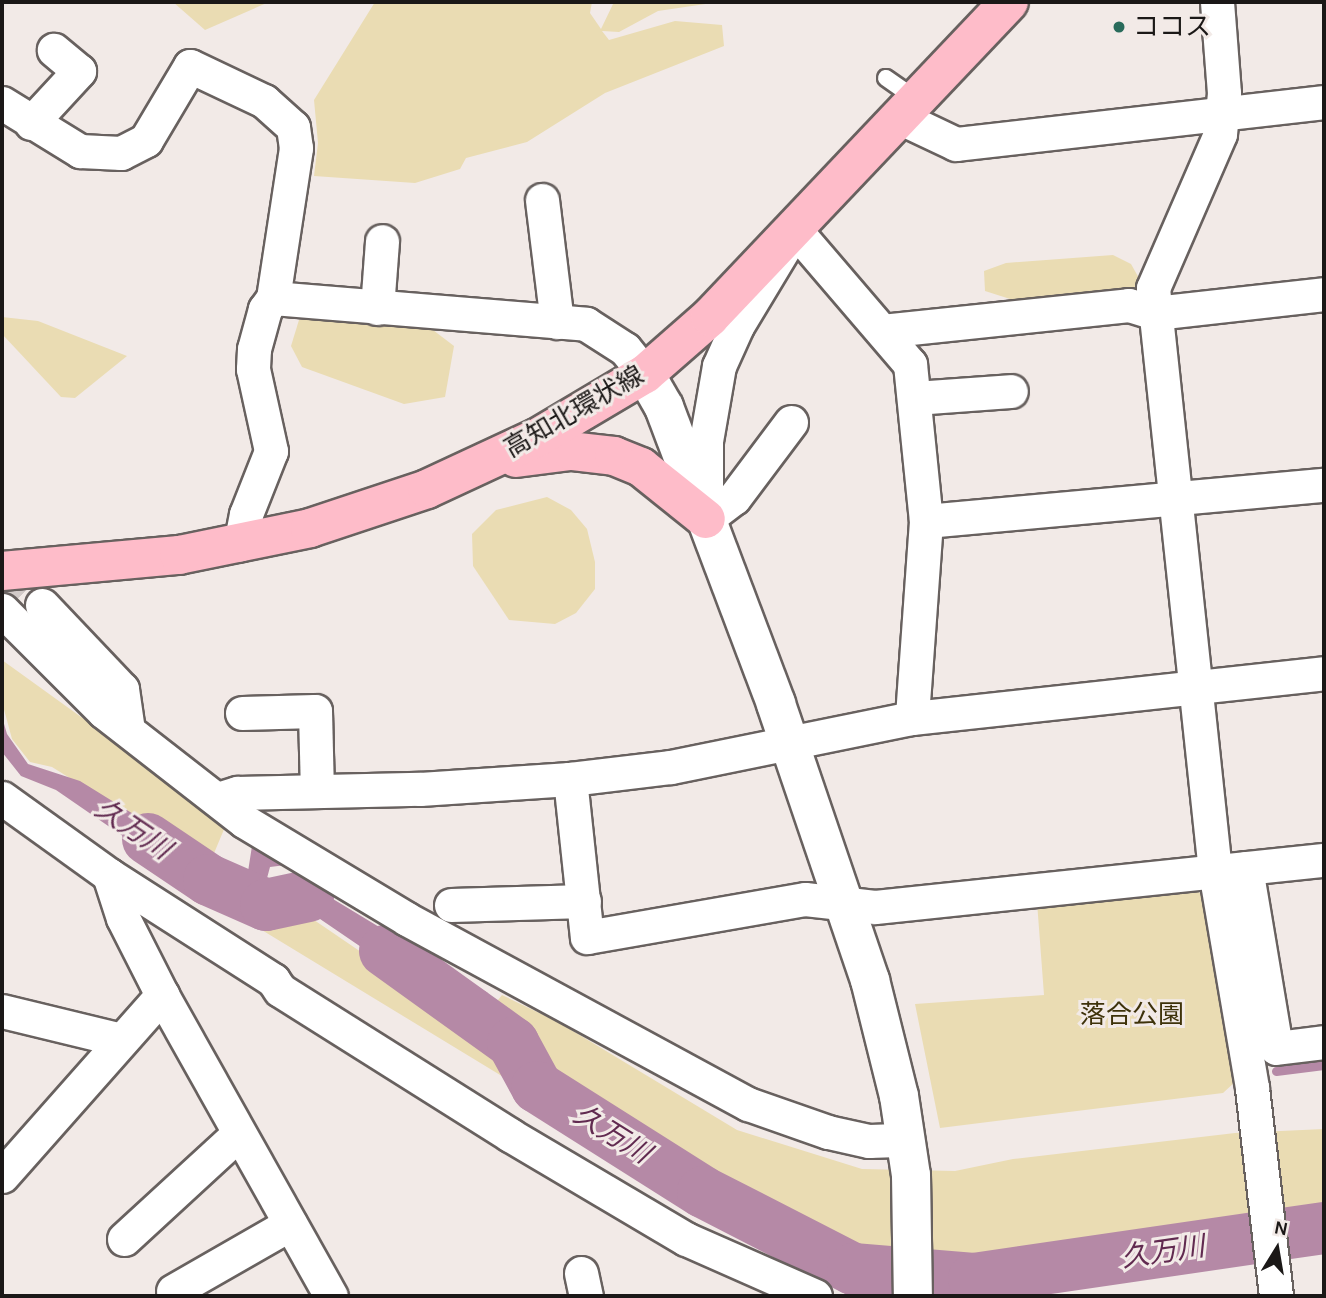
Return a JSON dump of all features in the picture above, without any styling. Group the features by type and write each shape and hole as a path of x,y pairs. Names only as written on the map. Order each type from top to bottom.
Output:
{"main road":[{"name":"高知北環状線","path":"2,571 179,555 240,544 361,514 537,438 645,374 710,317 1009,2"},
{"path":"482,464 571,451 614,456 641,467 706,519"}],"street":[{"path":"1217,2 1225,112 1220,134 1153,288 1155,313 1195,687 1231,870 1276,1048 1324,1042"},
{"path":"31,123 79,71 54,50"},
{"path":"2,103 80,151 121,153 146,141 190,66 264,101 293,127 296,148 273,298 260,324 253,369 271,451 246,514 240,544"},
{"path":"910,109 956,144 1324,102"},
{"path":"542,200 557,322"},
{"path":"706,519 706,440 719,366 737,326 795,230 910,365 926,520 912,718"},
{"path":"377,308 382,242"},
{"path":"882,331 1129,305 1155,313 1324,294"},
{"path":"273,298 586,324 625,349 645,374 664,407 789,742 846,904 889,1051 906,1143 913,1296"},
{"path":"914,398 1011,391"},
{"path":"706,519 734,498 791,422"},
{"path":"926,520 1324,485"},
{"path":"42,605 122,689 128,730"},
{"path":"2,610 128,730 244,821 407,919 748,1104 828,1132 869,1140 906,1143"},
{"path":"218,799 237,793 570,779 671,767 912,718 1324,673"},
{"path":"242,713 315,711 317,791"},
{"path":"570,779 587,937 805,899 875,907 1324,860"},
{"path":"2,798 109,875 273,980 280,990 510,1135 686,1239 815,1296"},
{"path":"1231,870 1252,1111 1276,1296"},
{"path":"109,875 123,918 162,995 329,1296"},
{"path":"451,905 584,901"},
{"path":"3,1173 162,995"},
{"path":"2,1010 122,1040"},
{"path":"124,1239 238,1134"},
{"path":"173,1292 290,1224"}],"lane":[{"path":"886,78 910,109"}],"green space":[{"path":"173,2 269,2 205,30"},
{"path":"375,2 592,2 590,13 601,29 614,2 719,2 658,11 619,32 602,31 609,40 675,21 722,25 724,46 605,93 527,142 466,158 460,169 415,183 314,176 318,143 314,100"},
{"path":"1113,255 1131,264 1140,280 1136,293 1029,305 985,291 984,271 1006,263"},
{"path":"2,317 38,321 127,356 75,398 61,397 2,334"},
{"path":"336,319 433,330 454,346 445,397 404,404 302,367 291,346 299,320"},
{"path":"547,497 571,510 587,529 595,562 595,589 576,613 555,624 509,620 473,566 472,534 496,510"},
{"path":"2,660 199,802 225,827 212,858 199,858 52,767 30,762 12,739 2,702"},
{"name":"落合公園","path":"1192,888 1203,895 1235,1082 1223,1093 940,1128 915,1004 1044,995 1037,902"},
{"path":"295,907 427,997 442,998 469,1019 506,1049 541,1100 239,916 238,909 266,926"},
{"path":"465,990 498,1000 502,995 558,1022 737,1130 862,1169 955,1171 1013,1159 1235,1133 1324,1129 1324,1220 1008,1259 994,1271 842,1255 559,1089 529,1052 454,995"}],"water":[{"path":"2,717 7,734 28,764 80,781 214,864 204,892 56,790 21,776 2,752"},
{"path":"252,846 286,865 270,867 266,882 291,888 300,879 488,993 467,988 430,994 301,906 282,911 273,926 232,908 247,878"}],"waterway":[{"name":"久万川","path":"148,839 209,880 266,905 308,896"},
{"name":"久万川","path":"385,951 513,1043 537,1087 703,1192 853,1269 974,1279 1324,1228"},
{"path":"1276,1071 1324,1065"}],"tunnel":[{"path":"2,567 42,605"}],"place":[{"name":"ココス","path":"1119,27"}]}
